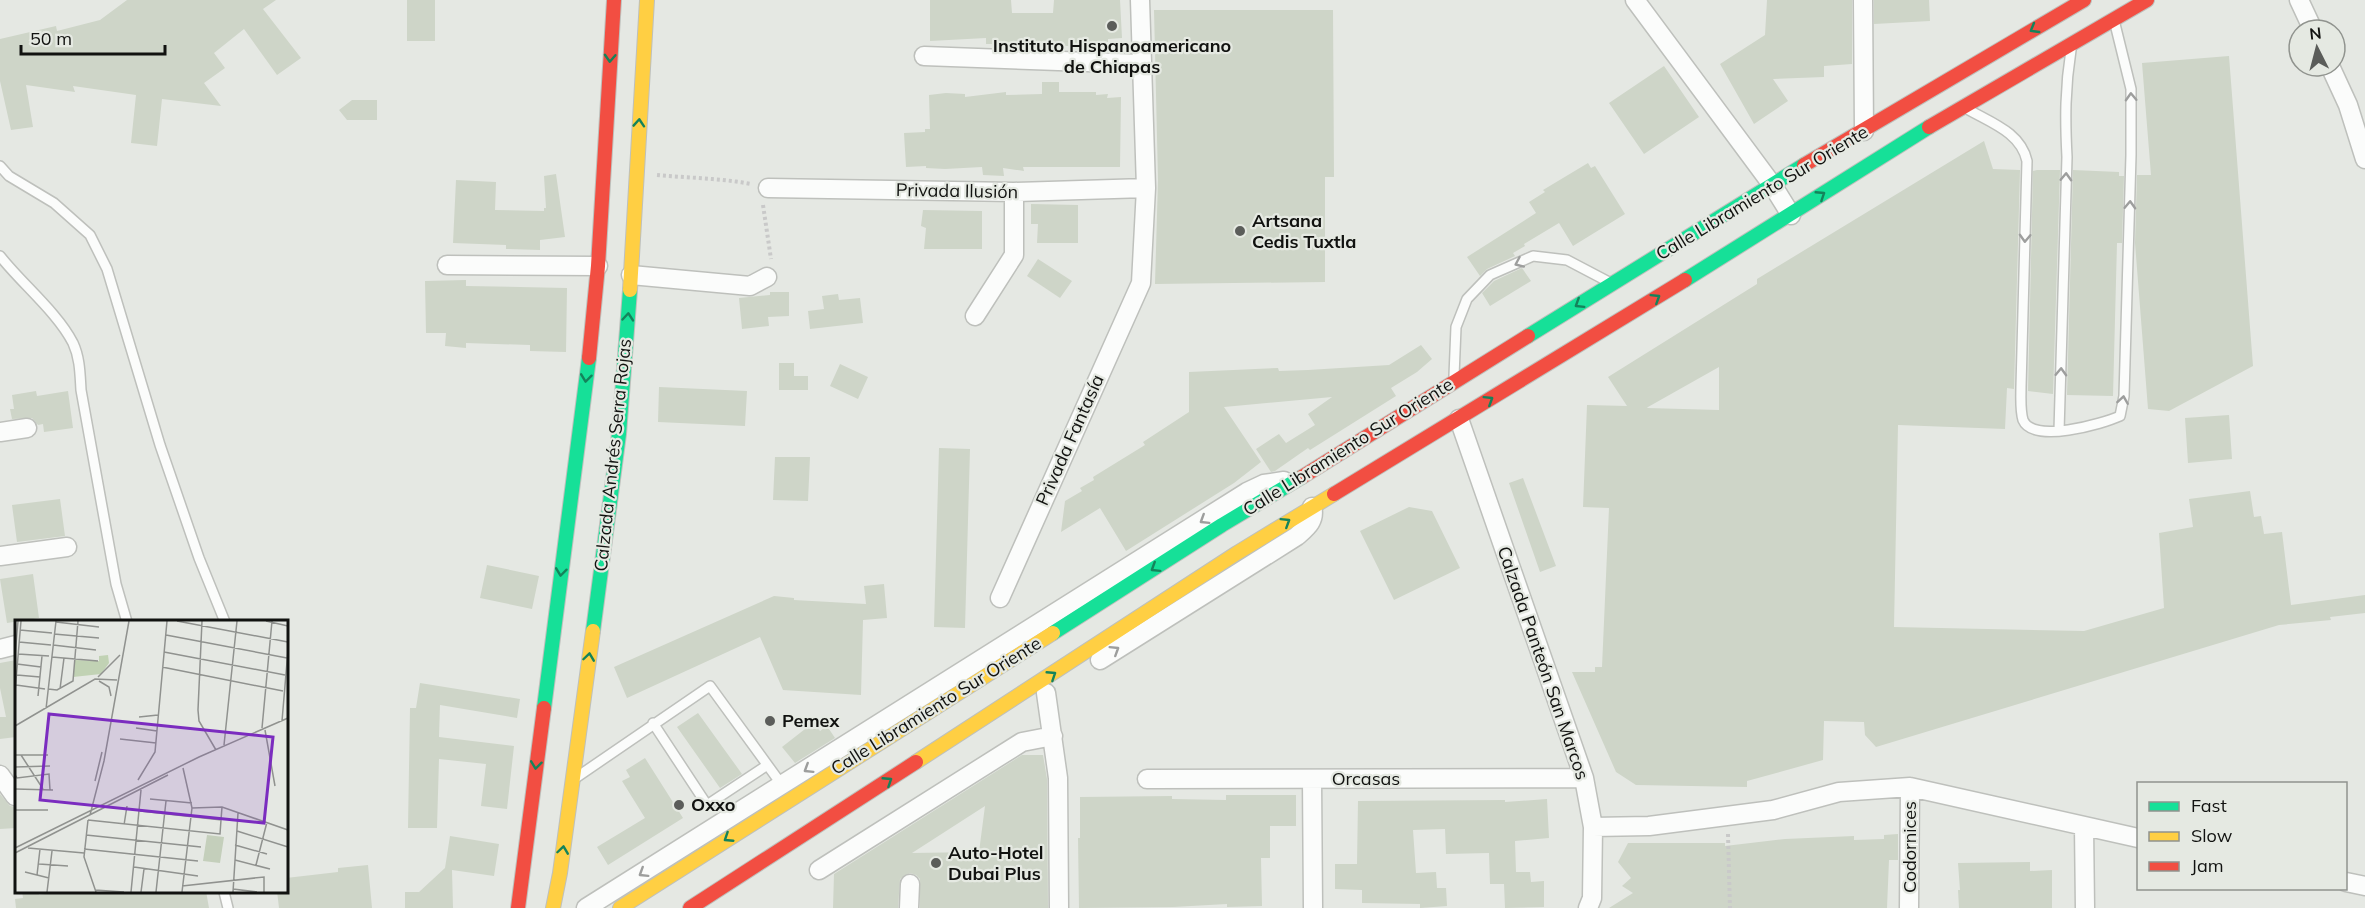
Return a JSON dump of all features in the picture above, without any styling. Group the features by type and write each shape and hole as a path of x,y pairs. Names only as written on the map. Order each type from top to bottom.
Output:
{"main road":[{"name":"Calzada Andrés Serra Rojas","path":"553,908 573,781 619,434 607,359 598,266 614,0"},
{"name":"Calzada Andrés Serra Rojas","path":"518,908 607,359 631,275 635,173 647,0"},
{"name":"Calle Libramiento Sur Oriente","path":"620,908 1222,525 1294,483 1612,283 1936,86 2084,0"},
{"name":"Calle Libramiento Sur Oriente","path":"690,908 1237,553 1791,215 1927,128 2147,0"}],"street":[{"path":"1140,0 1146,188"},
{"path":"1635,0 1773,186 1791,215"},
{"path":"1863,0 1864,131"},
{"path":"2299,0 2307,18"},
{"path":"924,56 1142,64"},
{"path":"2336,78 2348,105 2365,159"},
{"name":"Privada Ilusión","path":"768,188 1014,192 1146,188"},
{"name":"Privada Fantasía","path":"1000,598 1141,283 1146,188"},
{"path":"975,316 1014,255 1014,192"},
{"path":"447,265 598,266"},
{"path":"631,275 750,286 767,277"},
{"name":"Calzada Panteón San Marcos","path":"1459,419 1584,778 1593,827 1592,898 1588,908"},
{"path":"0,432 27,428"},
{"path":"586,908 1247,492 1275,481 1286,480 1294,483"},
{"path":"712,908 1046,693 1297,536 1309,526 1312,519 1312,507"},
{"path":"0,556 67,547"},
{"path":"0,649 15,645"},
{"path":"1046,693 1058,778 1059,908"},
{"path":"819,870 1022,742 1053,736"},
{"path":"0,776 10,796"},
{"name":"Orcasas","path":"1147,779 1584,778"},
{"path":"1312,779 1313,908"},
{"path":"1593,827 1649,826 1773,810 1839,792 1910,787 2137,838"},
{"name":"Codornices","path":"1909,908 1910,787"},
{"path":"2084,827 2085,908"},
{"path":"2347,882 2365,886"},
{"path":"909,908 910,884"}],"lane":[{"path":"1964,107 2004,129 2019,141 2025,150 2027,161 2022,411 2024,421 2029,427 2039,431 2059,431 2102,424 2120,416 2124,396 2131,89 2114,18"},
{"path":"2059,431 2067,157 2064,113 2065,88 2072,43"},
{"path":"0,166 9,176 54,203 90,235 107,269 160,445 199,558 225,620"},
{"path":"0,256 51,314 72,343 79,361 81,390 116,584 127,620"},
{"path":"1454,381 1456,327 1467,299 1490,275 1533,256 1567,260 1612,283"},
{"path":"573,781 653,723 710,686 782,785"},
{"path":"653,723 719,825"},
{"path":"707,805 766,766"},
{"path":"224,893 228,908"}],"path":[{"path":"635,173 729,180 768,188 763,206 772,262 767,277"},
{"path":"1728,815 1730,908"}],"building":[{"path":"127,0 276,0 263,9 301,58 277,75 244,29 214,53 225,68 204,83 221,106 162,99 157,146 131,143 136,95 73,86 75,92 26,85 33,127 11,130 0,81 0,39 56,26 57,31 100,20"},
{"path":"407,0 435,0 435,41 407,41"},
{"path":"930,0 1011,0 1012,13 1053,13 1054,0 1120,0 1122,38 1102,42 1102,48 986,44 986,38 930,41"},
{"path":"1767,0 1852,0 1852,64 1824,66 1824,77 1773,79 1788,101 1754,124 1720,64 1765,35"},
{"path":"1874,0 1929,0 1930,21 1874,24"},
{"path":"1154,10 1333,10 1334,177 1325,177 1325,282 1155,284 1158,180"},
{"path":"2229,56 2253,366 2169,411 2148,409 2135,243 2137,175 2151,175 2142,63"},
{"path":"1664,66 1699,117 1644,154 1609,103"},
{"path":"1042,82 1059,82 1059,92 1096,92 1096,95 1108,94 1107,98 1121,97 1120,167 1023,167 1024,171 1003,168 1004,176 983,175 982,167 945,169 926,168 926,166 906,167 904,133 925,132 925,129 930,129 929,95 965,94 965,97 1006,92 1006,95 1042,94"},
{"path":"352,100 377,100 377,120 347,120 339,110"},
{"path":"1984,141 1993,169 2020,170 2014,389 2007,388 2005,429 1898,425 1894,627 2084,631 2164,608 2159,533 2193,527 2189,499 2250,491 2254,517 2261,516 2264,534 2282,532 2291,605 2365,595 2365,613 2330,617 2331,620 2279,625 1876,747 1865,735 1864,722 1824,721 1823,760 1747,781 1747,787 1636,785 1616,772 1572,672 1595,672 1595,667 1602,667 1609,508 1583,507 1587,405 1627,406 1608,377 1757,284 1757,279","holes":["1719,367 1719,410 1647,408"]},
{"path":"1588,163 1591,168 1595,166 1625,214 1573,246 1559,223 1524,244 1525,246 1513,253 1515,256 1487,269 1480,276 1467,257 1536,213 1529,202 1545,192 1543,190"},
{"path":"2060,170 2053,394 2028,391 2033,171"},
{"path":"2073,170 2119,172 2119,176 2124,176 2122,243 2117,243 2113,396 2067,395"},
{"path":"556,174 565,237 540,240 540,250 506,249 506,245 453,243 456,180 496,182 495,210 544,211 546,208 544,176"},
{"path":"1031,204 1078,205 1078,243 1037,243 1038,224 1031,224"},
{"path":"923,210 982,211 982,249 924,249 926,228 921,226"},
{"path":"1038,259 1072,281 1060,298 1027,276"},
{"path":"1522,268 1531,281 1490,306 1482,293 1494,281"},
{"path":"466,280 466,286 567,288 566,352 530,351 530,345 466,343 466,348 445,346 446,333 426,333 425,281"},
{"path":"770,292 789,292 789,316 768,317 769,326 742,329 739,298 770,295"},
{"path":"838,294 839,300 860,298 863,323 810,329 808,311 824,309 822,296"},
{"path":"1421,345 1432,359 1417,372 1391,388 1396,396 1310,450 1308,448 1275,471 1271,472 1256,449 1279,434 1286,443 1315,425 1308,414 1332,397 1224,407 1261,462 1234,483 1126,551 1100,508 1061,532 1065,501 1082,491 1080,488 1094,480 1093,477 1145,445 1143,442 1189,412 1189,372 1278,368 1279,371 1308,370 1389,365"},
{"path":"779,363 794,363 794,376 808,376 808,390 779,390"},
{"path":"840,364 868,377 858,399 830,386"},
{"path":"659,387 747,391 745,426 658,422"},
{"path":"36,391 37,396 68,391 73,428 44,432 43,424 38,425 32,418 12,419 10,409 14,409 12,395"},
{"path":"2229,415 2232,459 2188,463 2185,418"},
{"path":"939,448 970,449 965,628 934,627"},
{"path":"775,457 810,457 808,501 773,500"},
{"path":"1523,478 1556,566 1540,572 1509,483"},
{"path":"60,499 65,536 17,542 12,505"},
{"path":"1409,507 1432,511 1460,568 1394,600 1360,531"},
{"path":"487,565 539,576 532,609 480,598"},
{"path":"33,574 39,618 7,623 0,579"},
{"path":"884,584 887,618 863,620 861,695 783,690 760,637 627,698 614,667 774,596 794,598 794,600 866,604 864,586"},
{"path":"15,660 15,737 0,739 0,717 6,717 0,688 0,663"},
{"path":"420,683 520,699 517,718 440,705 439,737 514,746 507,809 481,806 486,764 439,759 437,828 408,828 410,708 416,708"},
{"path":"698,713 742,774 720,788 677,727"},
{"path":"814,722 820,731 827,726 835,738 795,763 782,747"},
{"path":"1022,755 1043,755 1047,779 1048,908 920,908 920,879 910,873 900,879 898,908 833,908 834,874","holes":["985,806 979,852 912,853"]},
{"path":"645,758 683,818 608,865 597,847 645,818 622,781 630,777 626,770"},
{"path":"0,794 10,806 15,807 15,828 0,829"},
{"path":"1226,795 1296,795 1296,826 1270,826 1270,858 1261,858 1262,906 1227,907 1227,904 1079,908 1080,797 1172,796 1172,799 1226,800"},
{"path":"1547,799 1549,838 1515,841 1516,872 1530,872 1531,882 1544,881 1544,907 1505,908 1504,884 1490,884 1489,853 1446,854 1445,829 1413,830 1416,873 1436,872 1437,888 1446,888 1447,906 1420,908 1420,904 1362,903 1362,890 1335,889 1335,864 1357,864 1358,801 1505,800 1505,802"},
{"path":"1898,834 1898,860 1889,860 1887,908 1609,908 1633,893 1622,886 1631,878 1618,862 1628,843 1725,843 1725,846 1785,839 1854,836 1854,840 1884,839 1884,835"},
{"path":"450,836 499,844 494,876 452,870 453,908 405,908 405,892 419,892 445,868"},
{"path":"2030,862 2030,871 2052,870 2052,908 1959,908 1958,863"},
{"path":"368,865 372,908 279,908 277,893 288,893 288,878 338,872 338,868"},
{"path":"22,893 38,893 39,895 53,893 206,893 209,908 16,908 15,899 23,898"}],"traffic: fast":[{"path":"1685,280 1929,127"},
{"path":"1528,336 1804,165"},
{"path":"593,631 619,434 630,290"},
{"path":"544,708 589,358"},
{"path":"1053,633 1302,477"}],"traffic: slow":[{"path":"630,290 647,0"},
{"path":"916,762 1237,553 1334,494"},
{"path":"553,908 560,873 593,631"},
{"path":"620,908 1053,633"}],"traffic: jam":[{"path":"589,358 598,266 614,0"},
{"path":"1804,165 2084,0"},
{"path":"1929,127 2147,0"},
{"path":"1334,494 1685,280"},
{"path":"1302,477 1528,336"},
{"path":"518,908 544,708"},
{"path":"690,908 916,762"}],"place":[{"name":"Instituto Hispanoamericano de Chiapas","path":"1112,26"},
{"name":"Artsana Cedis Tuxtla","path":"1240,231"},
{"name":"Pemex","path":"770,721"},
{"name":"Oxxo","path":"679,805"},
{"name":"Auto-Hotel Dubai Plus","path":"936,863"}]}
